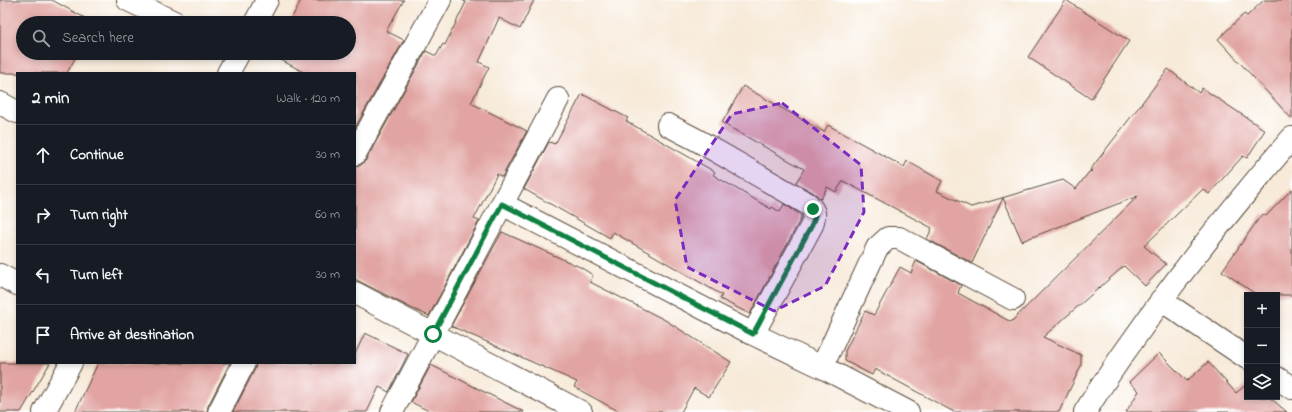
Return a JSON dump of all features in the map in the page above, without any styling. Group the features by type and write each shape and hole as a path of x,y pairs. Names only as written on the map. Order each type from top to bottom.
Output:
{"street":[{"path":"128,0 161,16"},
{"path":"259,16 267,0"},
{"path":"356,152 440,0"},
{"path":"229,72 235,60"},
{"path":"392,412 558,99"},
{"path":"0,103 16,111"},
{"path":"668,125 808,204 813,209 815,216 812,225 753,334"},
{"path":"1085,412 1100,387 1161,300 1217,227 1292,138"},
{"path":"502,204 753,334 822,367 908,412"},
{"path":"822,367 877,248 888,238 899,238 1013,299"},
{"path":"0,275 16,283"},
{"path":"356,294 581,412"},
{"path":"1161,300 1244,356"},
{"path":"44,412 69,364"},
{"path":"219,412 243,364"},
{"path":"1280,380 1292,388"}],"highlighted area":[{"path":"782,103 861,165 864,212 825,286 774,311 687,267 675,200 732,114"}],"building":[{"path":"0,0 52,0 81,16 16,16 16,60 74,60 68,72 0,73"},
{"path":"301,0 404,0 386,31 404,40 356,126 356,72 303,72 281,60 356,60 356,16 293,16"},
{"path":"462,0 534,0 520,29 499,18 479,62 489,67 471,103 527,131 502,177 497,174 474,219 479,221 429,316 356,280 356,166 361,165 366,160 426,51 436,56 443,44 445,45 466,2"},
{"path":"1066,0 1129,41 1091,99 1028,57"},
{"path":"1264,0 1292,0 1292,119 1218,39 1244,14 1247,16"},
{"path":"1168,69 1199,93 1202,88 1265,130 1247,158 1243,156 1209,194 1203,189 1144,246 1166,264 1145,286 1124,266 1043,337 1081,355 1081,366 1059,412 954,412 875,369 872,375 845,361 845,351 865,311 874,315 900,267 911,273 916,261 961,285 958,293 1011,322 1138,196 1022,241 1003,198 972,263 927,239 932,228 843,181 836,192 827,187 821,199 814,193 796,183 804,169 722,123 743,86 824,132 828,125 904,167 907,161 942,181 937,191 971,207 1063,180 1076,189 1089,172 1092,171 1090,170"},
{"path":"582,94 628,118 626,121 715,172 713,175 771,209 772,207 780,212 784,204 801,215 800,220 750,314 720,299 722,295 613,232 610,238 524,189 549,142 555,144"},
{"path":"1292,189 1292,295 1280,295 1280,292 1253,292 1222,271 1262,214 1266,216"},
{"path":"502,232 580,267 593,275 590,282 665,320 731,362 709,397 694,388 681,412 620,412 574,387 577,382 451,326"},
{"path":"365,333 408,354 389,392 379,387 367,412 233,412 255,369 256,364 356,364 356,352"},
{"path":"1159,353 1187,381 1208,362 1236,393 1244,386 1244,400 1273,400 1287,412 1126,412 1139,391 1129,382"},
{"path":"0,363 49,364 21,412 0,412"},
{"path":"98,364 229,364 208,406 207,412 75,412"},
{"path":"431,365 524,412 431,412 411,402"}],"route":[{"path":"433,334 502,204 753,334 812,225 815,216 813,209"}]}
